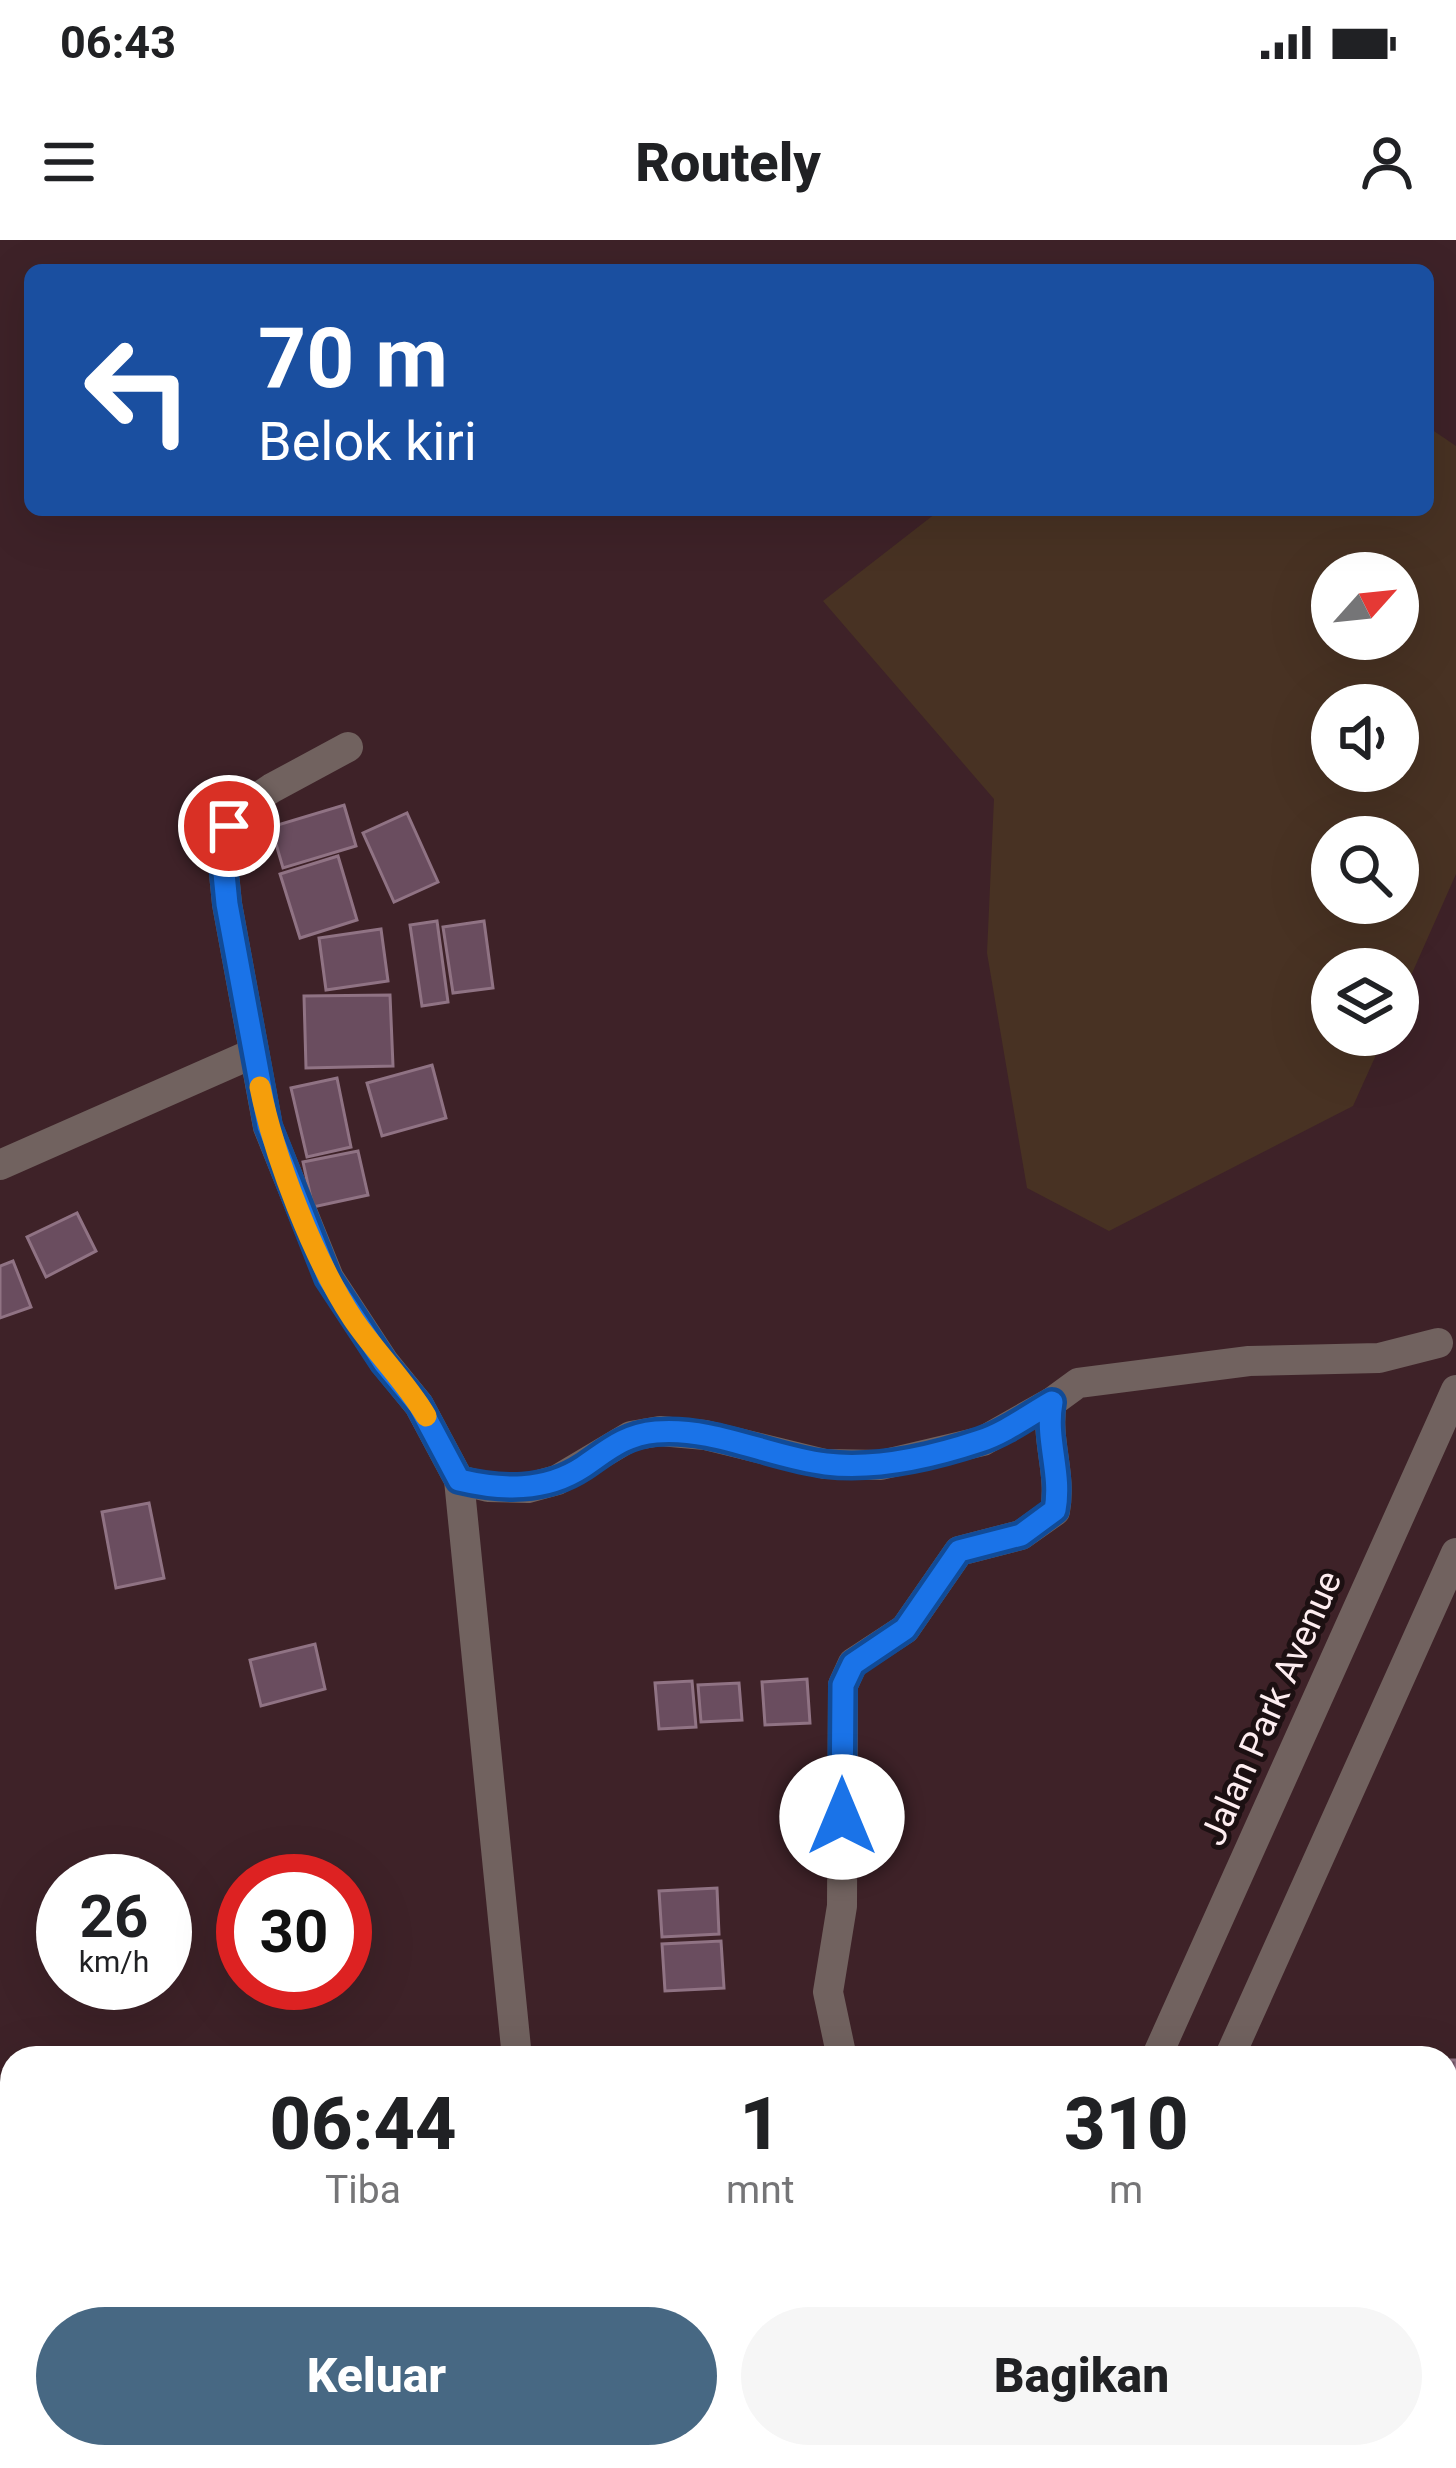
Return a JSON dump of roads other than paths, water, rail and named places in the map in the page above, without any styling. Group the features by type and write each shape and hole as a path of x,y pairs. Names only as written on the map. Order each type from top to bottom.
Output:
{"street":[{"path":"348,747 244,806 229,826 222,853 227,904 268,1126 328,1278 384,1363 419,1405 459,1480 516,2046"},
{"path":"0,1165 254,1053"},
{"path":"459,1480 488,1487 542,1484 582,1467 605,1448 631,1436 660,1431 705,1435 825,1464 881,1465 983,1441 1078,1382 1249,1361 1379,1358 1438,1343"},
{"name":"Jalan Park Avenue","path":"1162,2046 1456,1390"},
{"path":"839,2046 828,1992 842,1906 843,1685 853,1664 905,1629 959,1551 1021,1535 1055,1510 1060,1485 1047,1427 1052,1402"},
{"path":"1234,2046 1456,1553"}]}
